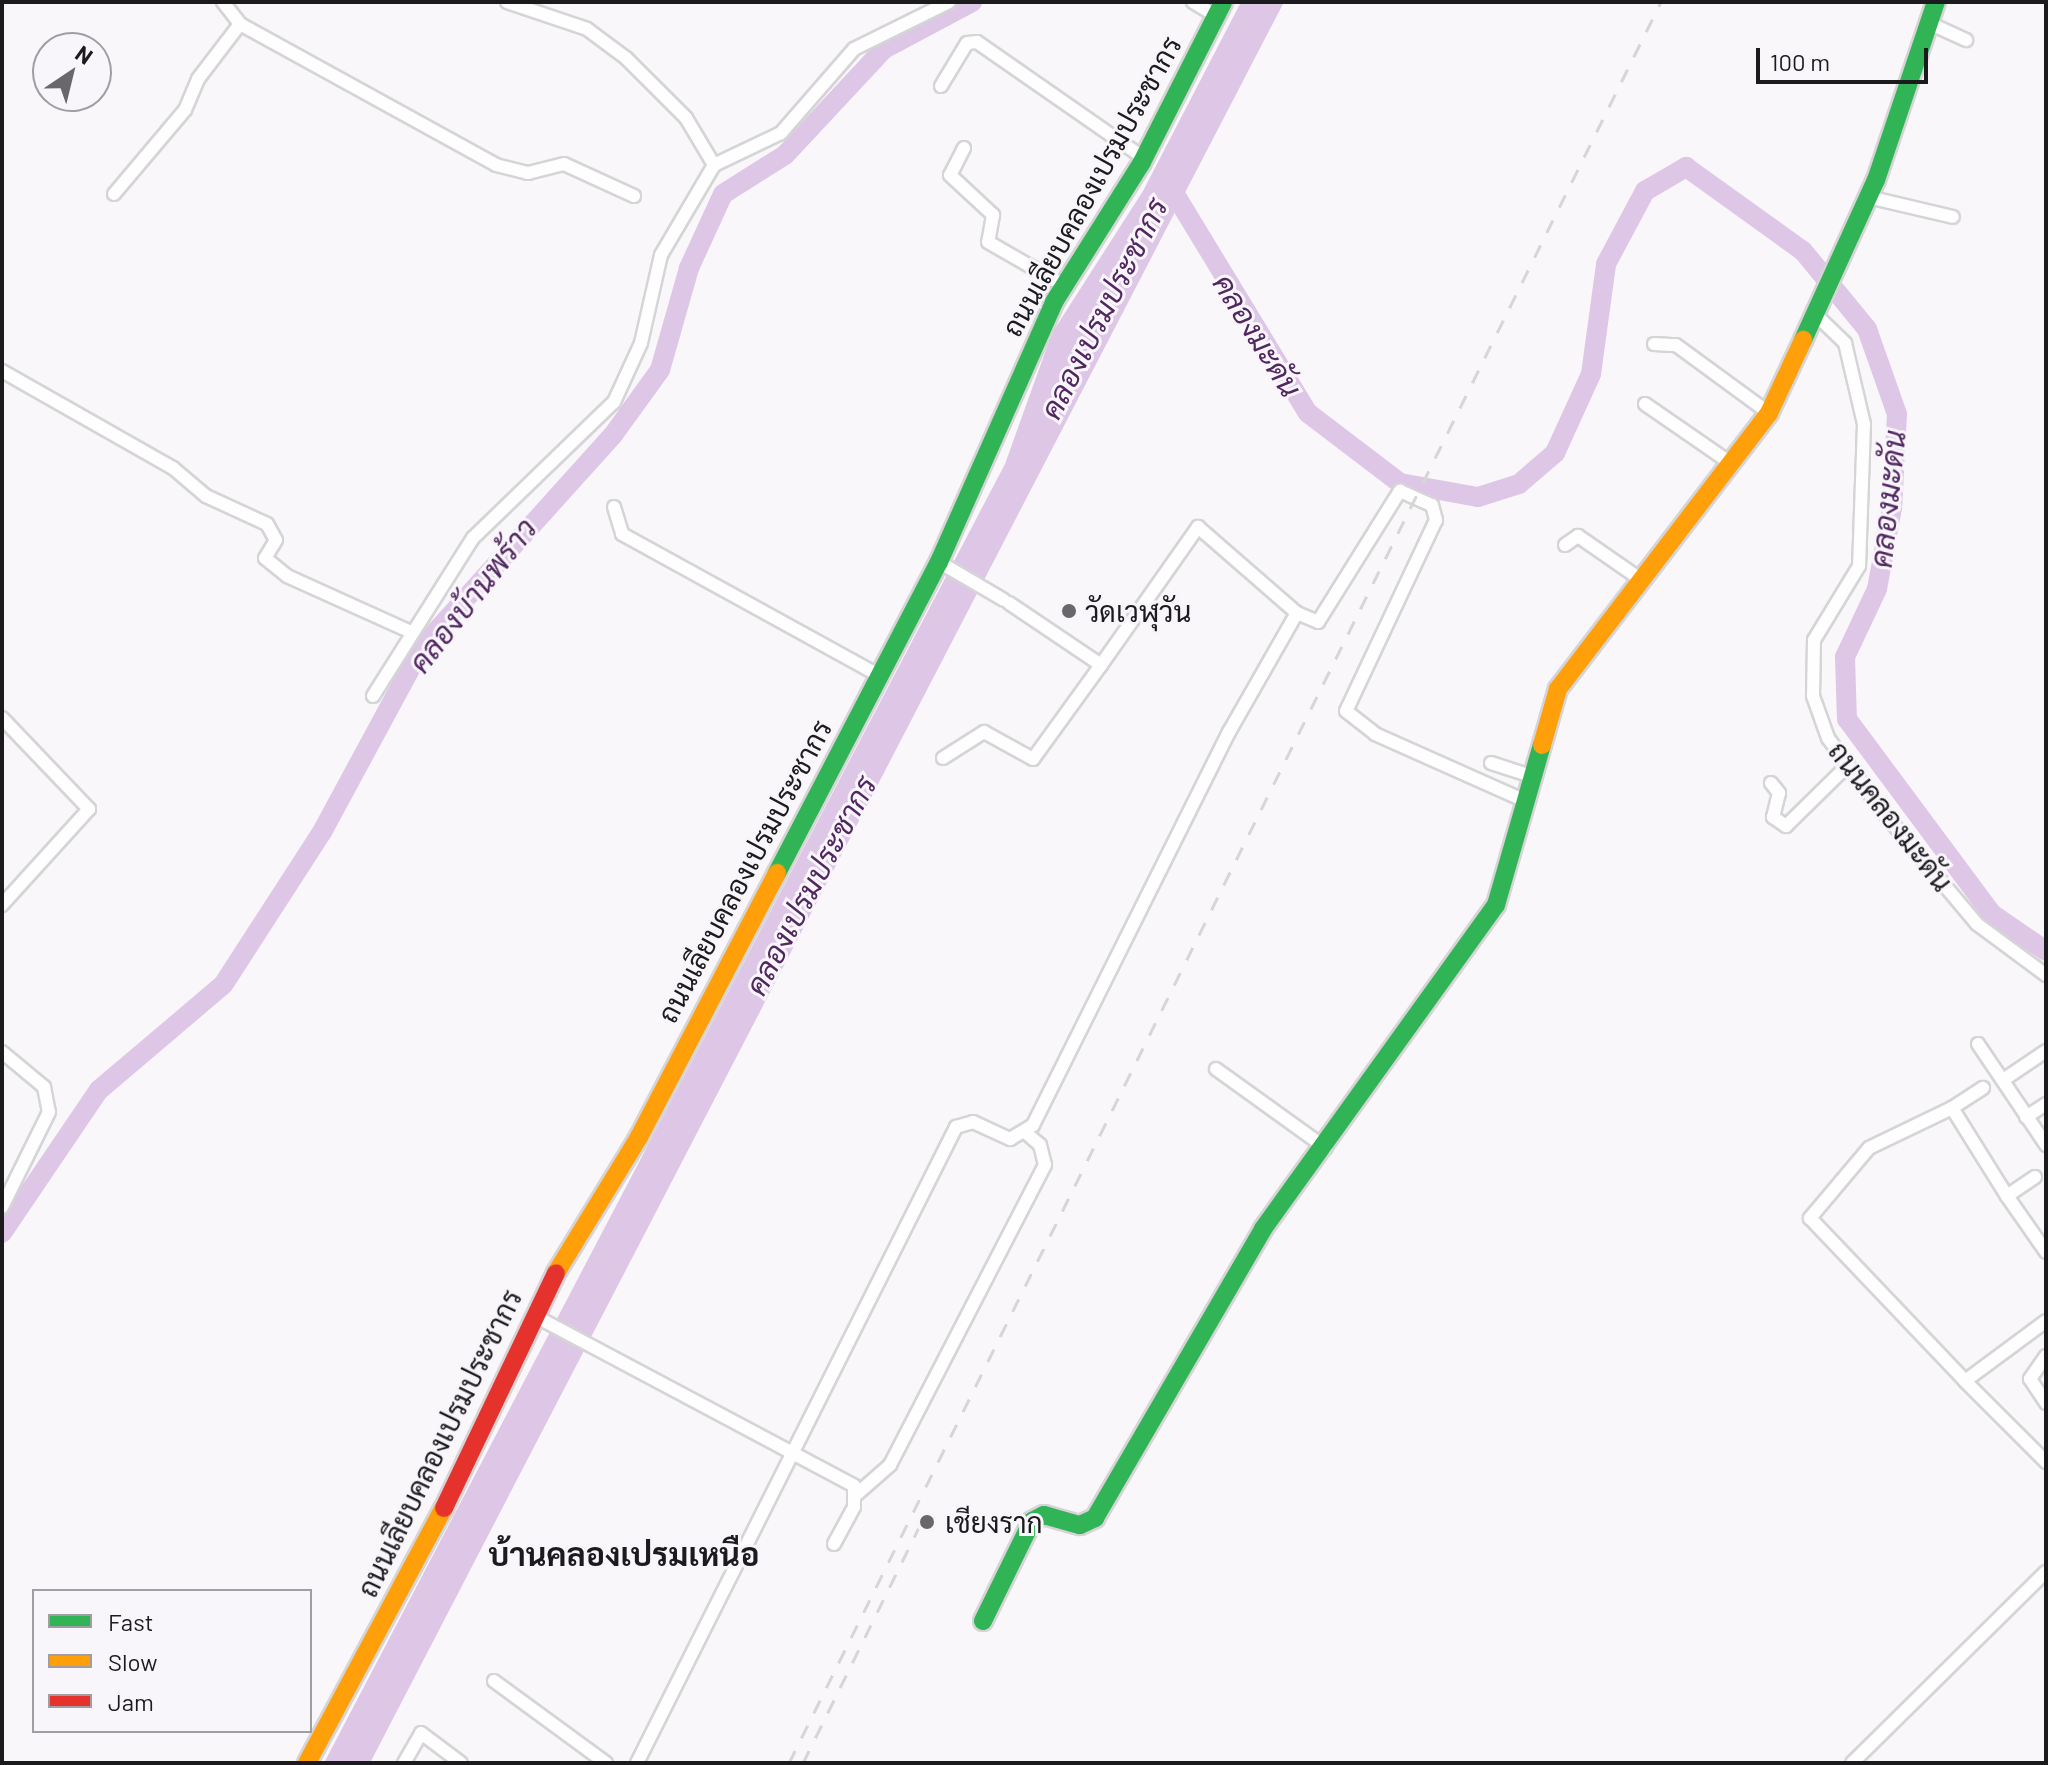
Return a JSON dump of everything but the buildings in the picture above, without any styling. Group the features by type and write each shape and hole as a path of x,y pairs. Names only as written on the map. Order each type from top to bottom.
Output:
{"street":[{"path":"223,2 240,24 496,165 528,173 564,164 634,196"},
{"path":"507,2 587,29 635,65 686,118 714,165"},
{"path":"373,696 409,631 486,523 614,402 641,343 661,255 714,165 781,133 854,49 949,2"},
{"path":"1193,2 1220,9"},
{"path":"983,1621 1032,1521 1044,1515 1080,1525 1095,1518 1263,1229 1326,1148 1496,905 1558,689 1769,413 1814,308 1868,197 1936,2"},
{"name":"ถนนเลียบคลองเปรมประชากร","path":"307,1763 880,676 944,565 1063,285 1144,158 1220,9"},
{"path":"1929,23 1966,40"},
{"path":"114,194 185,110 198,79 240,24"},
{"path":"941,86 967,43 977,42 1144,158"},
{"path":"964,148 950,175 993,215 988,242 1063,285"},
{"path":"1868,197 1953,217"},
{"name":"ถนนคลองมะดัน","path":"1814,308 1845,343 1863,402 1859,566 1809,658 1828,738 1847,766 1977,924 2046,975"},
{"path":"1654,344 1676,345 1769,413"},
{"path":"2,371 173,468 206,496 267,524 276,540 265,558 287,576 409,631"},
{"path":"1645,404 1732,464"},
{"path":"943,758 984,732 1033,759 1198,527 1297,613 1325,620 1394,492 1432,505 1436,520 1346,711 1375,734 1528,802"},
{"path":"614,507 622,534 880,676"},
{"path":"1565,545 1578,536 1640,579"},
{"path":"944,565 1101,665"},
{"path":"637,1763 956,1127 973,1122 1010,1139 1026,1133 1297,613"},
{"path":"2,718 89,809 2,905"},
{"path":"1491,763 1534,777"},
{"path":"1771,783 1779,793 1773,817 1786,826 1847,766"},
{"path":"1978,1044 2046,1145"},
{"path":"2003,1080 2046,1051"},
{"path":"2,1052 47,1093 49,1112 2,1207"},
{"path":"1216,1069 1326,1148"},
{"path":"1983,1088 1952,1108 1869,1148 1810,1218 2046,1462"},
{"path":"2026,1117 2046,1104"},
{"path":"1952,1108 2046,1252"},
{"path":"834,1544 857,1494 890,1465 1045,1165 1040,1145 1026,1133"},
{"path":"2007,1196 2035,1177"},
{"path":"539,1319 845,1480 857,1494"},
{"path":"1965,1381 2046,1321"},
{"path":"2045,1399 2030,1379 2046,1356"},
{"path":"1852,1763 2046,1572"},
{"path":"494,1681 606,1763"},
{"path":"404,1763 421,1733 461,1763"}],"water":[{"name":"คลองเปรมประชากร","path":"1241,2 1284,2 370,1763 324,1763 1005,464 1052,333 1143,191"}],"waterway":[{"name":"คลองบ้านพร้าว","path":"2,1233 99,1090 223,985 322,832 422,647 613,435 660,370 689,268 723,194 785,155 884,49 972,2"},
{"name":"คลองมะดัน","path":"1168,183 1308,413 1400,483 1478,497 1519,484 1555,453 1591,374 1606,264 1645,191 1686,167 1803,251 1867,329 1897,414 1892,508 1877,589 1845,657 1847,719 1992,914 2046,951"}],"railway":[{"path":"789,1763 1661,2"},
{"path":"803,1763 923,1519"}],"traffic: fast":[{"path":"777,873 939,562 1054,302 1142,162 1223,2"},
{"path":"1803,340 1876,180 1936,2"},
{"path":"983,1621 1032,1521 1044,1515 1080,1525 1095,1518 1263,1229 1496,905 1542,745"}],"traffic: slow":[{"path":"1542,745 1558,689 1769,413 1803,340"},
{"path":"556,1273 639,1137 777,873"},
{"path":"307,1763 444,1508"}],"traffic: jam":[{"path":"444,1508 556,1273"}],"place":[{"name":"วัดเวฬุวัน","path":"1069,611"},
{"name":"เชียงราก","path":"927,1522"}],"district":[{"name":"บ้านคลองเปรมเหนือ","path":"624,1553"}]}
